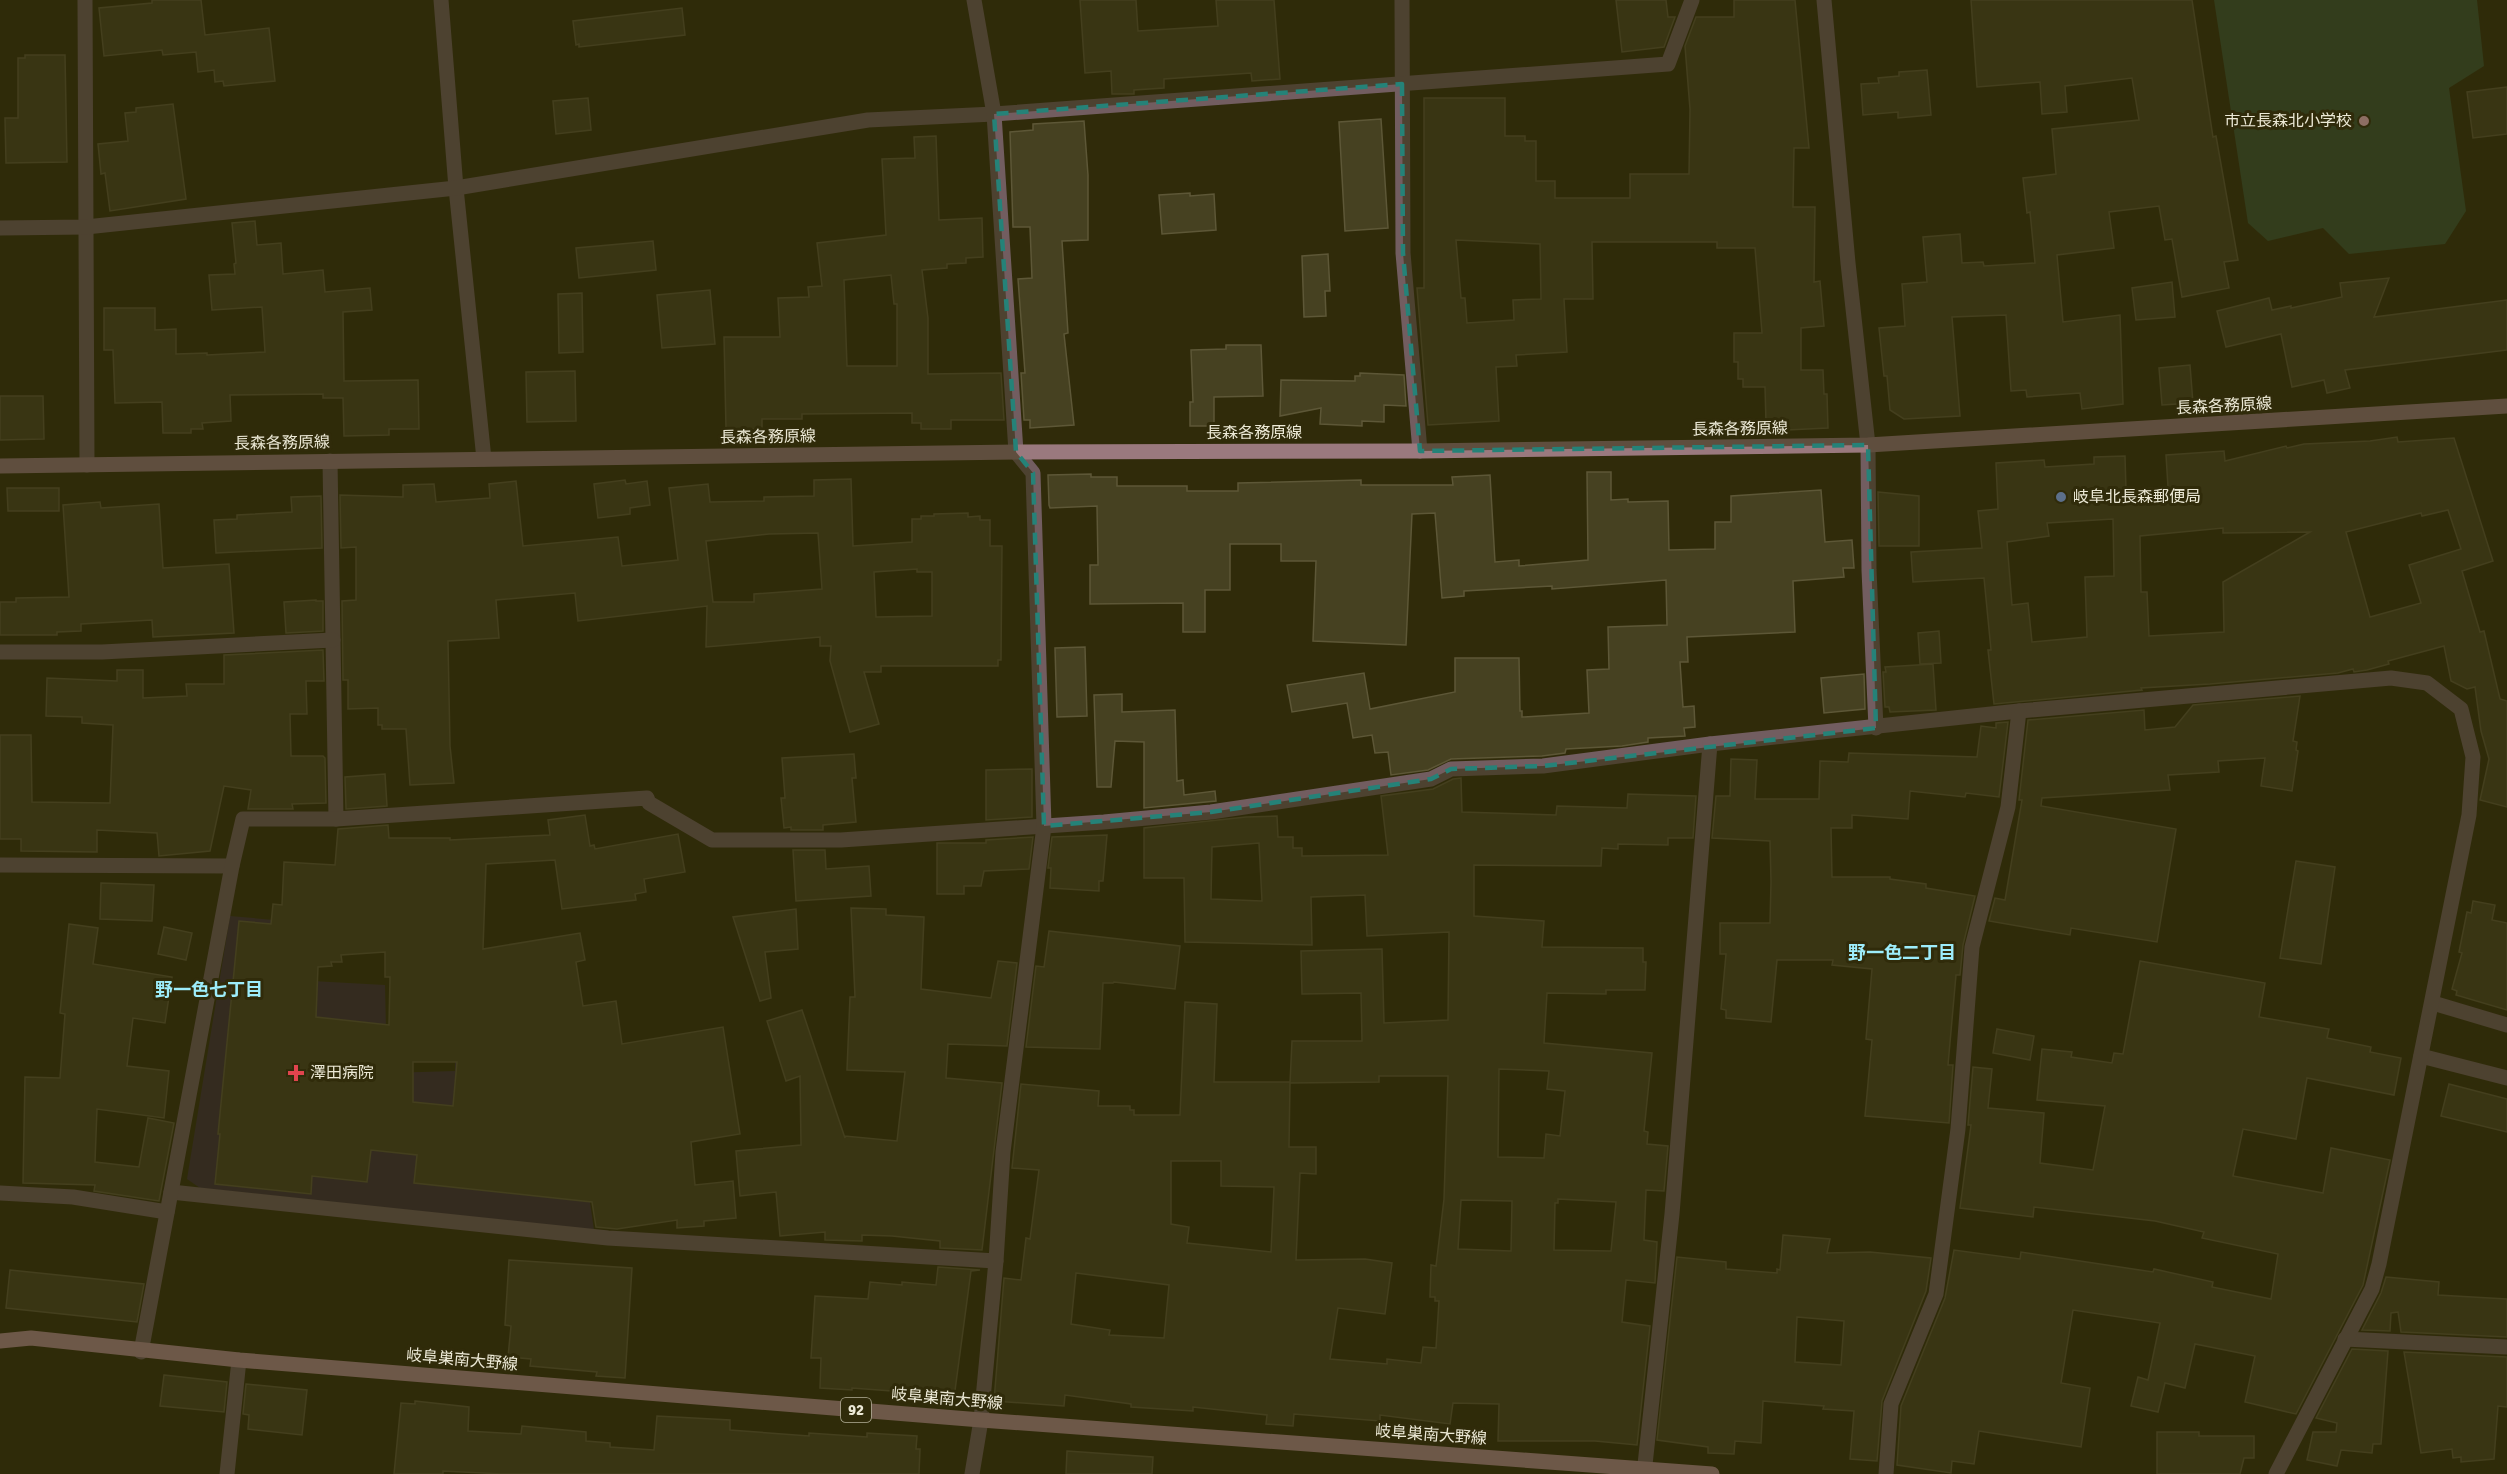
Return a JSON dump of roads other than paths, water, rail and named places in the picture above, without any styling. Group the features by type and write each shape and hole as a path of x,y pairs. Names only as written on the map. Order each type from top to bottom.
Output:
{"main road":[{"name":"長森各務原線","path":"0,466 1017,452 1420,451 1869,445 2507,406"},
{"name":"岐阜巣南大野線","path":"0,1341 31,1338 141,1352 239,1360 1644,1472 1712,1474"}],"street":[{"path":"85,0 87,465"},
{"path":"441,0 456,188 484,459"},
{"path":"972,1474 981,1420 996,1261 1003,1152 1044,826 1034,473 1017,452 993,114 974,0"},
{"path":"1402,0 1403,253 1420,451"},
{"path":"0,228 87,227 456,188 868,120 993,114 1668,64 1692,0"},
{"path":"1824,0 1848,263 1869,445 1869,570 1876,728"},
{"path":"330,460 336,819"},
{"path":"0,652 102,652 333,640"},
{"path":"141,1352 232,866 243,819 336,819 647,798 650,803 712,840 841,840 1211,812 1431,779 1451,769 1543,766 1710,744 2019,711 2391,678 2427,683 2461,709 2473,757 2469,815 2433,1003 2372,1289 2276,1474"},
{"path":"1886,1474 1891,1404 1936,1294 1958,1129 1972,947 2008,807 2019,711"},
{"path":"1644,1472 1672,1214 1710,744"},
{"path":"0,865 232,866"},
{"path":"2433,1003 2507,1025"},
{"path":"2421,1056 2507,1078"},
{"path":"0,1192 73,1197 167,1212"},
{"path":"171,1192 608,1238 996,1261"},
{"path":"2345,1339 2507,1347"},
{"path":"228,1474 239,1360"}],"place":[{"name":"市立長森北小学校","path":"2364,121"},
{"name":"岐阜北長森郵便局","path":"2061,497"},
{"name":"澤田病院","path":"296,1073"}],"district":[{"name":"野一色二丁目","path":"1902,953"},
{"name":"野一色七丁目","path":"209,990"}]}
